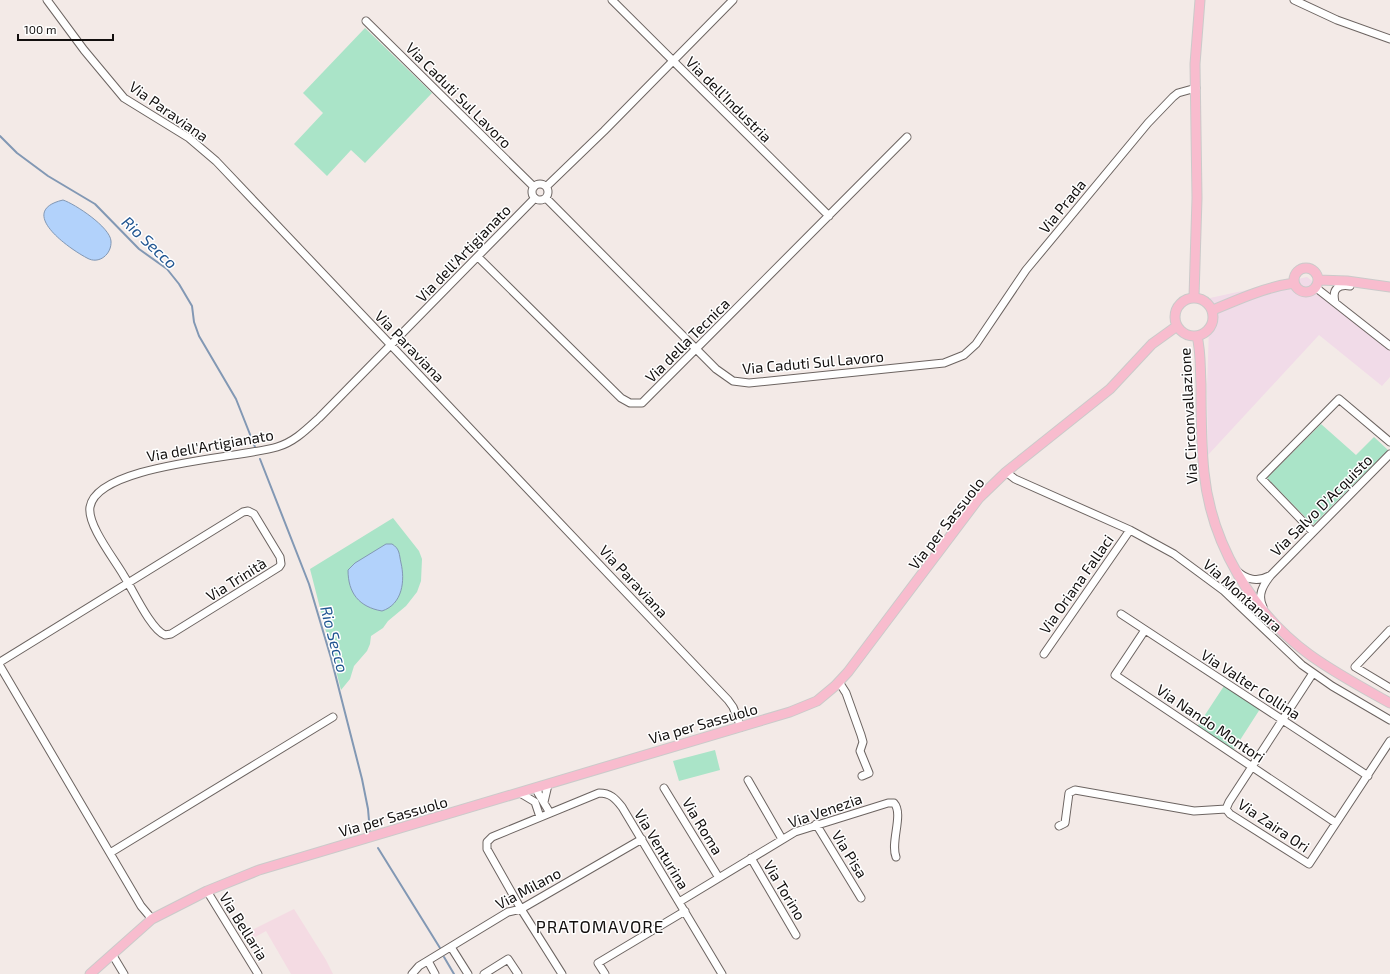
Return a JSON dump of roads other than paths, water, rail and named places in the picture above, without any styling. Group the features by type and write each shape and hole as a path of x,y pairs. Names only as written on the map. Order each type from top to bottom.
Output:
{"main road":[{"path":"1194,297 1197,198 1195,51 1200,0"},
{"path":"1316,284 1313,271 1304,268 1296,274 1294,283 1297,289 1303,292 1310,291 1316,284 1369,283 1390,287"},
{"path":"1213,310 1256,293 1294,283"},
{"path":"1194,297 1207,302 1213,310 1213,322 1211,327 1197,336 1188,335 1177,326 1175,321 1176,310 1183,301 1194,297"},
{"name":"Via per Sassuolo","path":"90,974 152,919 207,891 259,870 741,727 804,707 817,701 838,682 860,658 979,498 1006,472 1110,389 1152,344 1177,326"},
{"name":"Via Circonvallazione","path":"1197,336 1200,360 1204,473 1215,522 1233,568 1266,613 1294,642 1309,654 1390,703"}],"street":[{"name":"Via Paraviana","path":"47,0 84,50 124,98 185,135 216,161 728,700 733,706 741,727"},
{"name":"Via dell’Industria","path":"612,0 829,216"},
{"path":"547,186 604,131 672,60 733,0"},
{"path":"1294,0 1337,20 1390,39"},
{"name":"Via Caduti Sul Lavoro","path":"366,21 534,187"},
{"name":"Via Prada","path":"964,355 976,344 1026,270 1148,123 1178,93 1196,88"},
{"name":"Via della Tecnica","path":"478,257 626,401 637,404 647,399 907,137"},
{"path":"540,184 547,186 548,194 546,198 542,200 535,198 533,194 534,187 540,184"},
{"name":"Via dell'Artigianato","path":"90,507 98,492 120,480 143,471 262,451 288,443 306,430 391,346 535,198"},
{"name":"Via Caduti Sul Lavoro","path":"546,198 722,374 733,381 749,383 944,363 964,355"},
{"path":"1335,302 1334,293 1338,287 1346,285 1362,287 1369,283"},
{"path":"1316,284 1335,302 1390,346"},
{"path":"1313,532 1260,478 1339,399 1390,442"},
{"name":"Via Salvo D'Acquisto","path":"1266,613 1260,596 1265,581 1390,454"},
{"name":"Via Montanara","path":"1006,472 1017,480 1130,530 1164,548 1205,575 1237,603 1291,656 1313,673 1390,720"},
{"name":"Via Trinità","path":"0,662 129,584 239,514 248,511 254,514 281,560 281,564 275,570 171,634 165,635 156,630 129,584 95,528 90,514 90,507"},
{"name":"Via Oriana Fallaci","path":"1044,654 1130,530"},
{"name":"Via Salvo D'Acquisto","path":"1233,568 1240,574 1255,580 1271,575"},
{"name":"Via Valter Collina","path":"1121,614 1368,776"},
{"name":"Via Nando Montori","path":"1145,630 1116,675 1336,823"},
{"path":"1390,630 1355,667 1390,688"},
{"path":"0,666 141,906 152,919"},
{"name":"Via Zaira Ori","path":"1313,673 1226,808 1230,814 1309,864 1336,823"},
{"path":"838,682 846,693 863,742 860,751 869,773 862,776"},
{"path":"110,853 333,717"},
{"path":"1336,823 1390,741"},
{"path":"748,780 782,839"},
{"path":"544,802 548,785"},
{"path":"534,788 550,813"},
{"path":"534,788 535,802 540,817"},
{"name":"Via Roma","path":"664,788 719,878"},
{"path":"1059,826 1065,823 1069,793 1075,790 1194,811 1226,808"},
{"path":"520,793 535,802"},
{"name":"Via Venturina","path":"521,909 487,849 487,842 492,837 540,817 599,793 605,793 610,795 618,802 642,839 722,974"},
{"name":"Via Venezia","path":"680,902 795,832 816,824 888,803 894,804 898,810 894,849 896,856"},
{"name":"Via Pisa","path":"816,824 861,898"},
{"name":"Via Milano","path":"412,974 428,961 508,912 521,909 642,839"},
{"name":"Via Torino","path":"751,858 796,935"},
{"name":"Via Bellaria","path":"207,891 258,974"},
{"path":"521,909 562,974"},
{"path":"604,974 598,963 685,911"},
{"path":"451,947 468,974"},
{"path":"112,954 124,974"},
{"path":"484,974 508,960 518,974"},
{"path":"428,961 435,974"}],"water":[{"path":"63,200 83,211 105,229 109,235 111,246 104,257 96,260 87,258 69,246 50,229 45,221 44,212 50,205"},
{"path":"386,544 392,544 399,552 403,577 401,591 398,597 389,608 382,611 367,606 356,598 350,586 348,570 355,563"}],"waterway":[{"name":"Rio Secco","path":"0,136 17,153 48,176 95,204 139,249 167,269 179,284 192,306 194,322 199,336 236,399 255,447"},
{"name":"Rio Secco","path":"260,459 309,584 331,658 362,779 368,809 370,832"},
{"name":"Rio Secco","path":"378,848 440,948"},
{"name":"Rio Secco","path":"444,957 454,974"}],"district":[{"name":"PRATOMAVORE","path":"600,926"}]}
